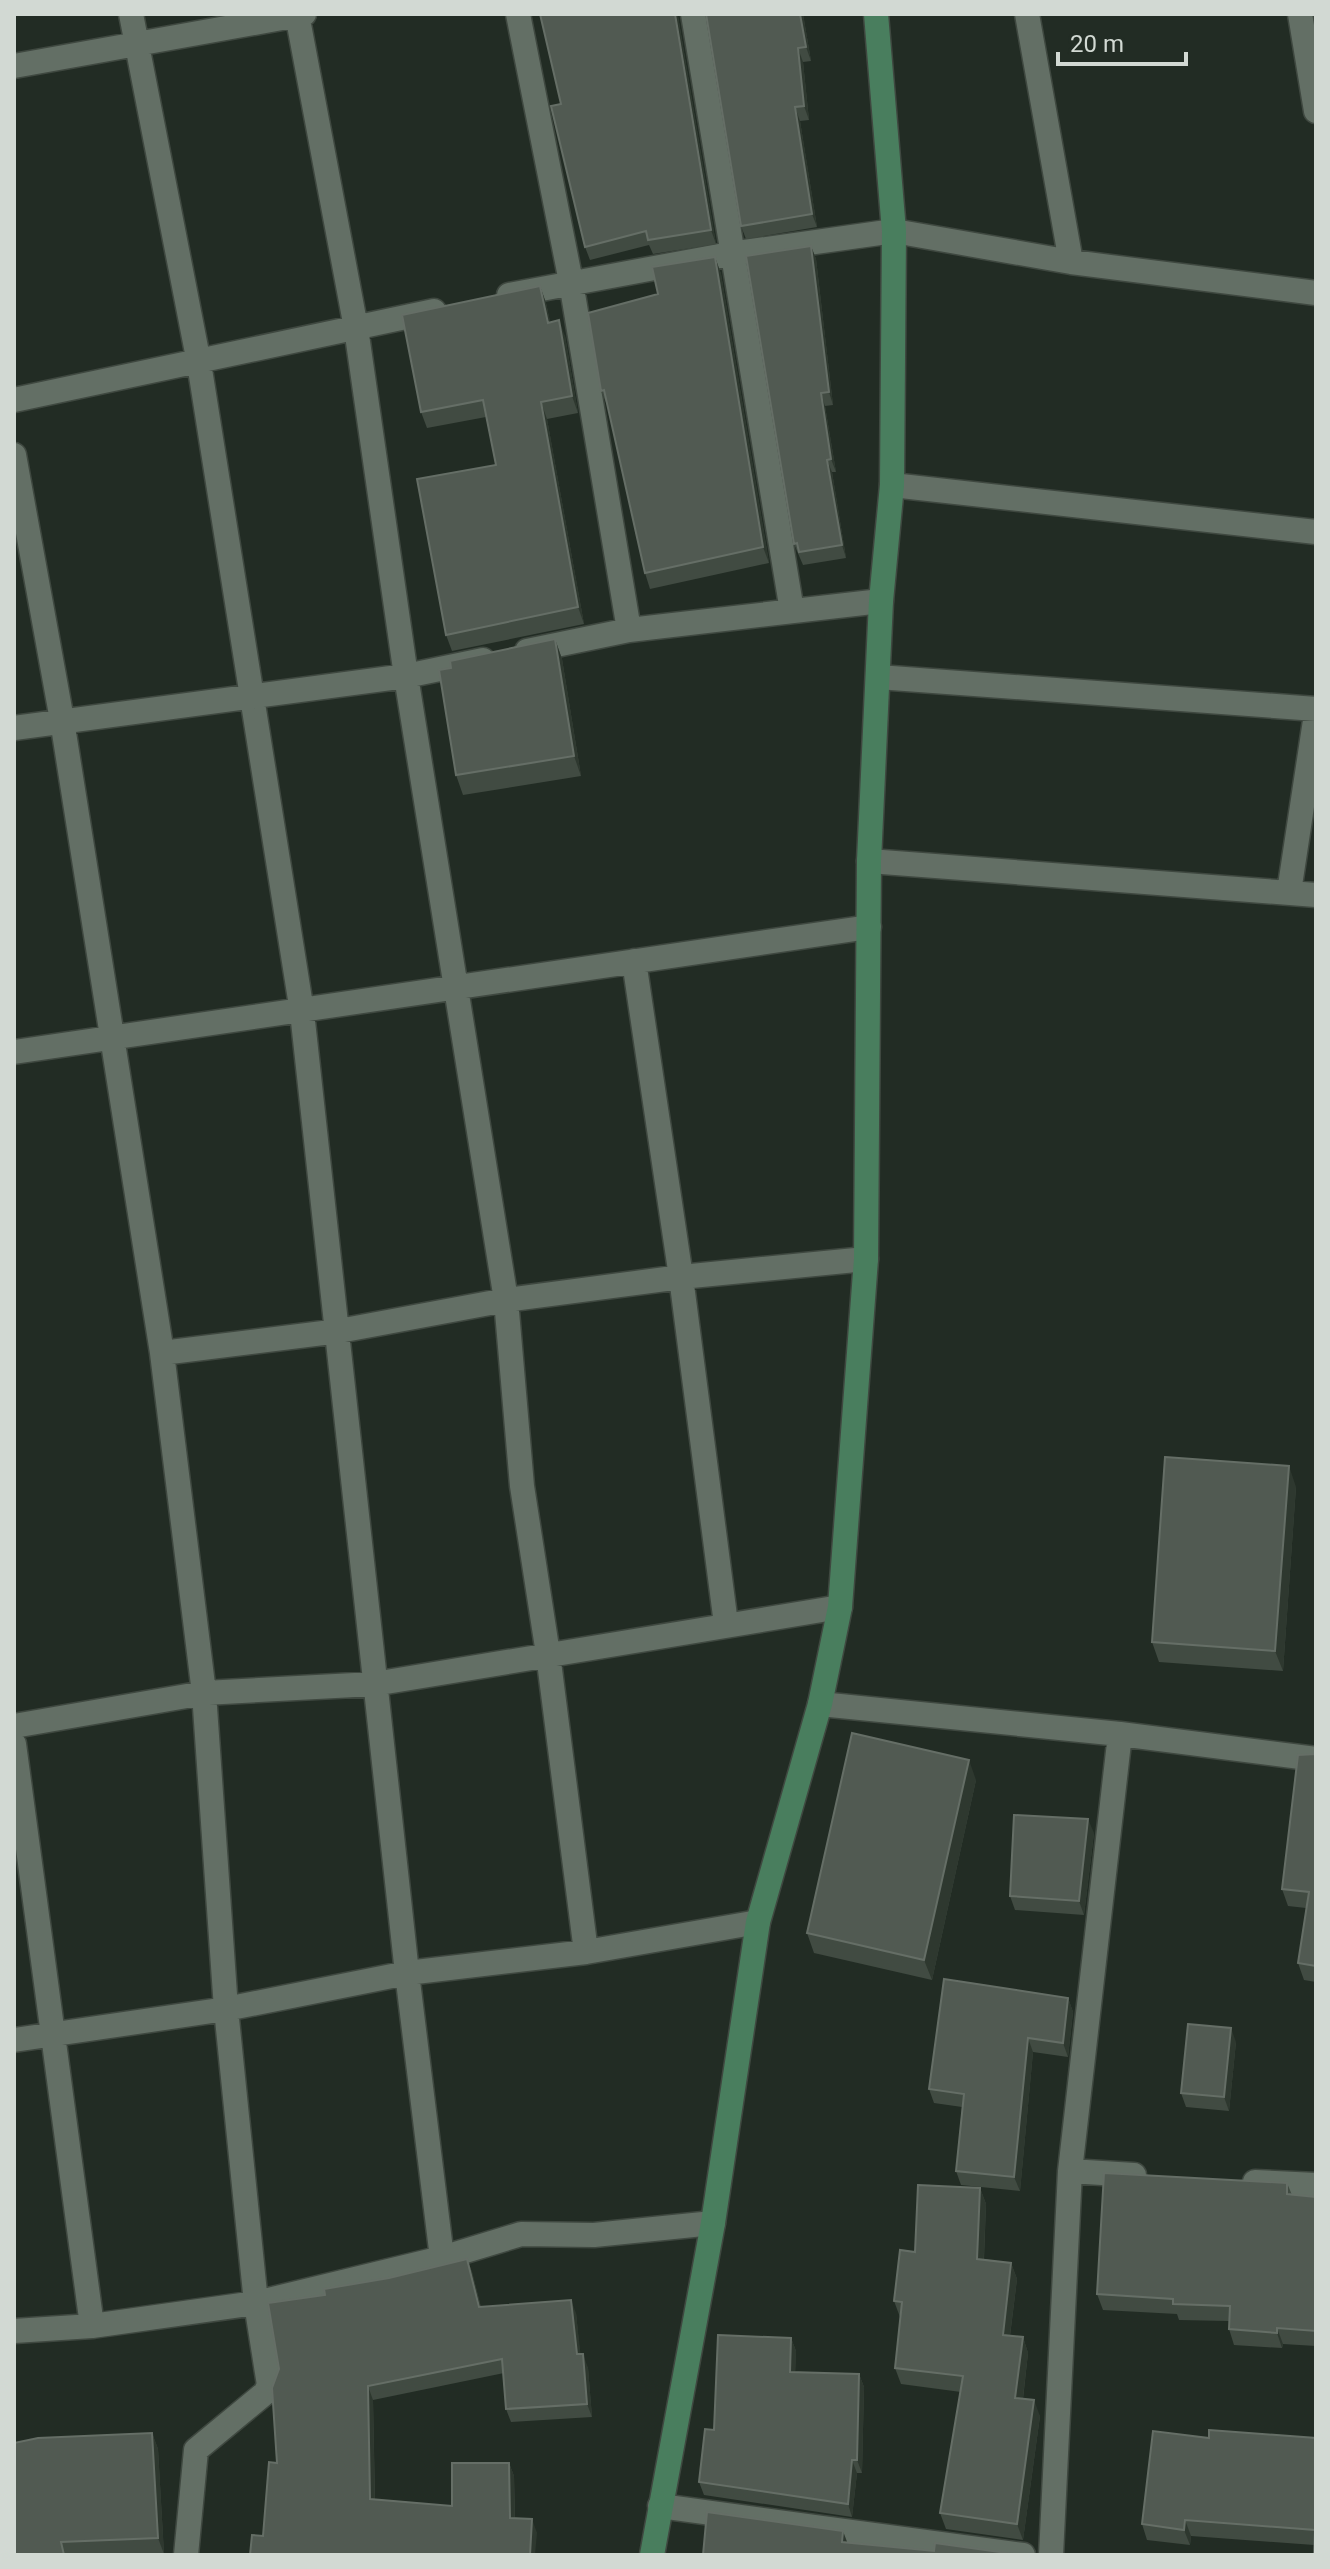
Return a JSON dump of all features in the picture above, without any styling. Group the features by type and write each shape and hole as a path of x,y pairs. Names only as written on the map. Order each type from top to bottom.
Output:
{"main road":[{"path":"652,2555 713,2223 758,1922 820,1704 840,1607 866,1259 869,861 881,601 892,485 894,231 876,14"}],"street":[{"path":"131,14 199,363 302,1012 339,1331 374,1684 442,2258"},
{"path":"518,14 571,282 629,630"},
{"path":"693,14 730,254 792,611"},
{"path":"1027,14 1071,262"},
{"path":"1300,14 1316,111"},
{"path":"14,66 299,15 356,328 406,676 506,1300 522,1486 548,1654 586,1952"},
{"path":"14,400 571,282 730,254 894,231 1071,262 1316,293"},
{"path":"14,455 62,720 162,1353 204,1693 226,2009 256,2303 269,2385 265,2393 196,2450 186,2555"},
{"path":"892,485 1316,532"},
{"path":"14,728 406,676 629,630 881,601"},
{"path":"878,677 1316,712 1289,892"},
{"path":"869,861 1316,895"},
{"path":"14,1052 869,927"},
{"path":"634,961 681,1277 726,1624"},
{"path":"162,1353 339,1331 506,1300 681,1277 866,1259"},
{"path":"14,1726 204,1693 374,1684 840,1607"},
{"path":"820,1704 1120,1734 1316,1759"},
{"path":"1051,2555 1070,2171 1120,1734"},
{"path":"14,1744 50,2035 92,2326"},
{"path":"14,2040 226,2009 407,1973 586,1952 758,1922"},
{"path":"1070,2171 1162,2176"},
{"path":"1224,2180 1316,2185"},
{"path":"14,2331 92,2326 256,2303 442,2258 521,2234 594,2235 713,2223"},
{"path":"660,2506 1023,2555"}],"building":[{"path":"540,14 675,14 711,230 648,240 646,231 585,247 551,106 561,104"},
{"path":"706,14 800,14 806,47 798,48 804,106 795,107 812,214 741,226"},
{"path":"811,246 829,392 821,393 831,459 827,460 842,545 799,552 797,543 794,544 746,256"},
{"path":"715,257 763,547 645,573 604,390 601,391 588,313 658,294 652,267"},
{"path":"540,286 548,323 559,320 572,396 541,402 578,607 446,635 417,479 496,465 483,400 421,412 402,315"},
{"path":"555,639 574,756 456,775 439,670 451,668 450,661"},
{"path":"1165,1457 1289,1466 1275,1651 1152,1642"},
{"path":"852,1733 969,1760 924,1960 807,1933"},
{"path":"1316,1754 1316,1966 1298,1963 1309,1892 1282,1889 1298,1755"},
{"path":"1014,1815 1088,1819 1079,1901 1010,1896"},
{"path":"944,1979 1068,1998 1063,2043 1028,2038 1014,2177 956,2171 964,2094 929,2089"},
{"path":"1188,2024 1231,2028 1224,2097 1181,2093"},
{"path":"1104,2173 1287,2183 1287,2194 1316,2197 1316,2331 1277,2328 1277,2333 1229,2329 1230,2306 1173,2304 1173,2299 1097,2294"},
{"path":"918,2185 980,2188 977,2259 1011,2263 1003,2335 1023,2337 1015,2398 1034,2400 1017,2524 940,2513 963,2376 895,2368 902,2302 894,2301 900,2250 915,2252"},
{"path":"467,2259 479,2307 571,2300 577,2354 583,2354 587,2404 506,2409 502,2359 368,2386 370,2499 452,2506 452,2463 509,2463 510,2518 532,2519 530,2555 250,2555 252,2535 263,2536 269,2462 277,2463 272,2388 279,2369 268,2303 325,2295 324,2289 389,2278"},
{"path":"718,2335 791,2338 790,2372 859,2374 857,2460 852,2460 848,2504 699,2482 705,2429 714,2430"},
{"path":"1209,2430 1316,2438 1316,2555 1315,2530 1185,2520 1184,2530 1142,2524 1153,2431 1209,2438"},
{"path":"152,2433 158,2538 61,2542 64,2555 14,2555 14,2443 38,2438"},
{"path":"707,2512 843,2531 842,2542 934,2551 935,2543 1014,2555 703,2555"}]}
